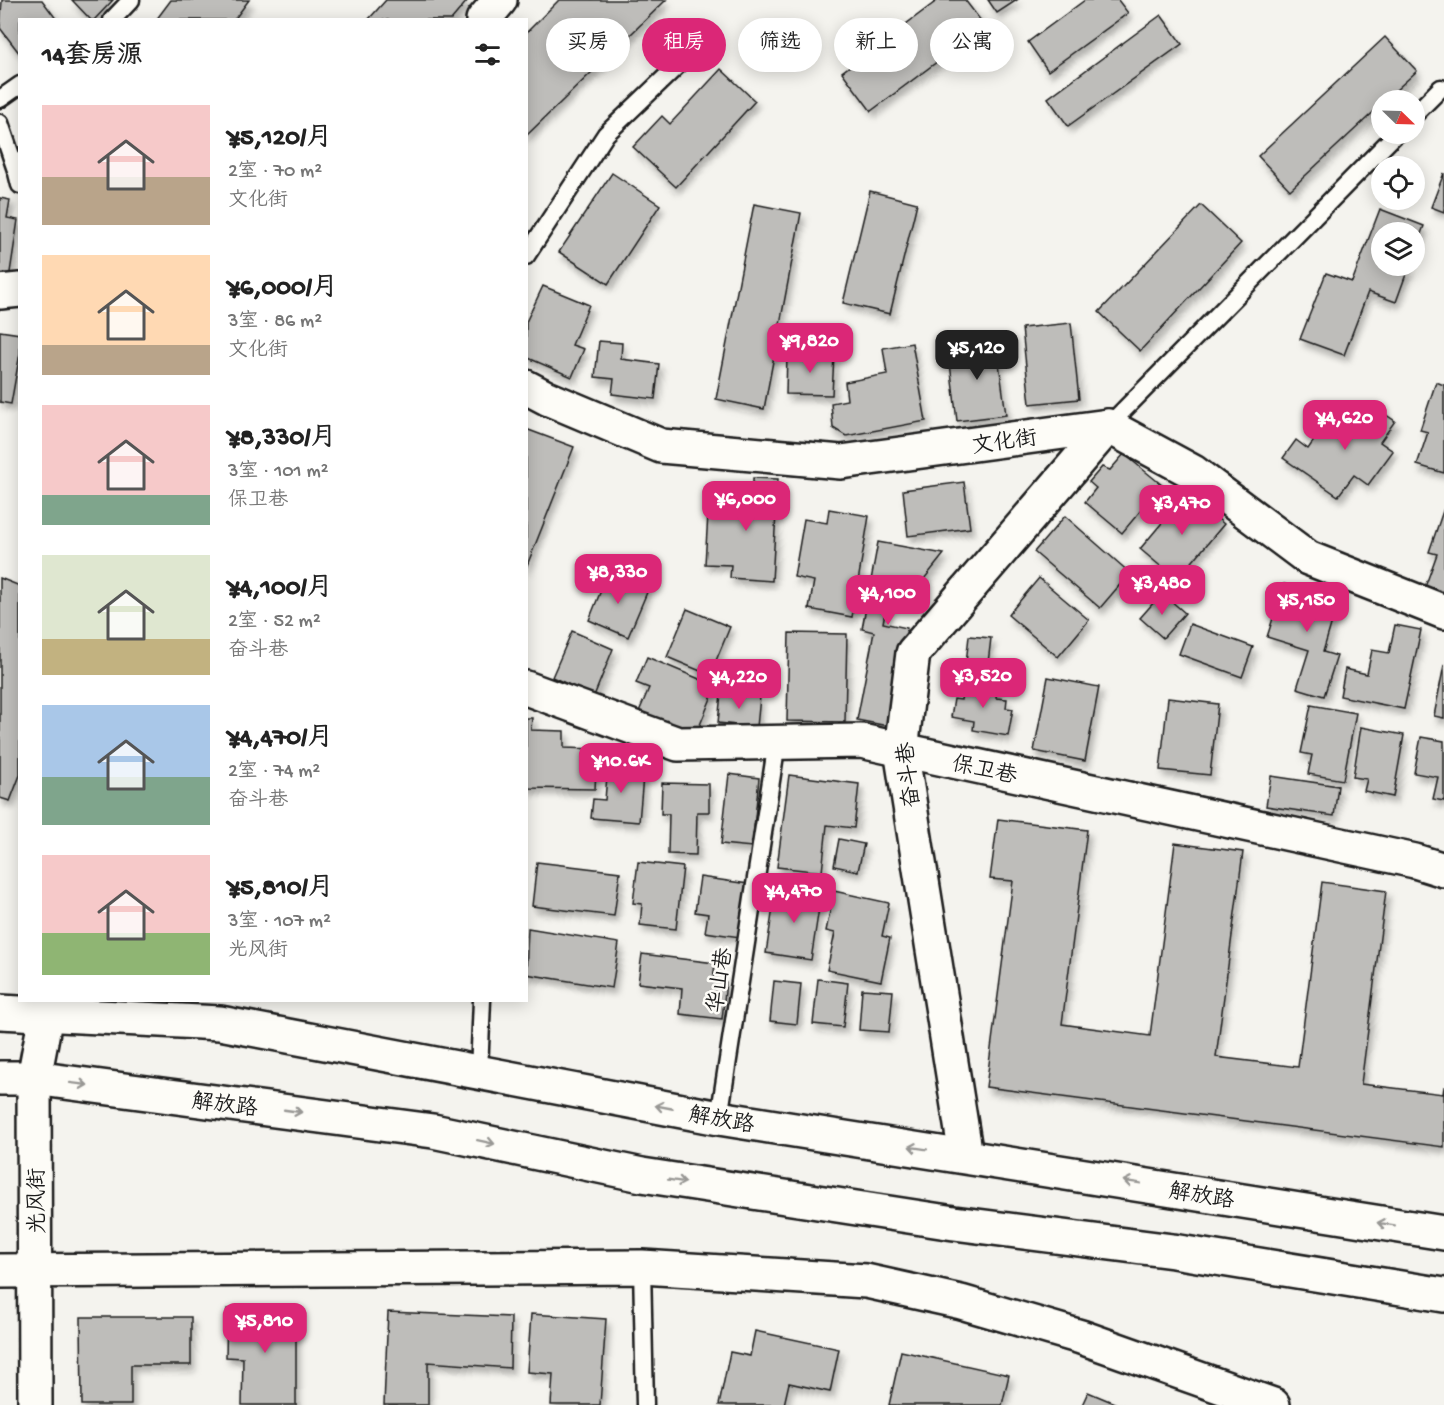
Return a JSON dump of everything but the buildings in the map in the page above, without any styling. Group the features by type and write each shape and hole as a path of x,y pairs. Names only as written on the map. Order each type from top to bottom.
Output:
{"street":[{"path":"485,18 500,0"},
{"path":"0,292 18,290"},
{"name":"文化街","path":"528,388 661,446 841,462 1108,426"},
{"path":"1108,426 1193,472 1308,558 1444,612"},
{"name":"奋斗巷","path":"966,1156 901,750 913,653 1108,426"},
{"name":"保卫巷","path":"528,689 678,744 861,741 1415,861 1444,870"},
{"name":"解放路","path":"0,1012 49,1008 220,1023 719,1118 1444,1233"},
{"name":"光风街","path":"35,1405 34,1078 49,1008"},
{"name":"解放路","path":"0,1078 34,1078 434,1131 642,1175 954,1223 1173,1251 1444,1294"},
{"path":"0,1271 642,1267 866,1281 961,1302 1070,1334 1273,1405"}],"lane":[{"path":"114,18 131,0"},
{"path":"528,253 606,134 671,72"},
{"path":"0,99 18,86"},
{"path":"1425,104 1441,88"},
{"path":"0,123 18,176"},
{"path":"1108,426 1386,144"},
{"name":"华山巷","path":"719,1118 777,742"},
{"path":"479,1072 482,1002"},
{"path":"642,1267 645,1405"}]}
